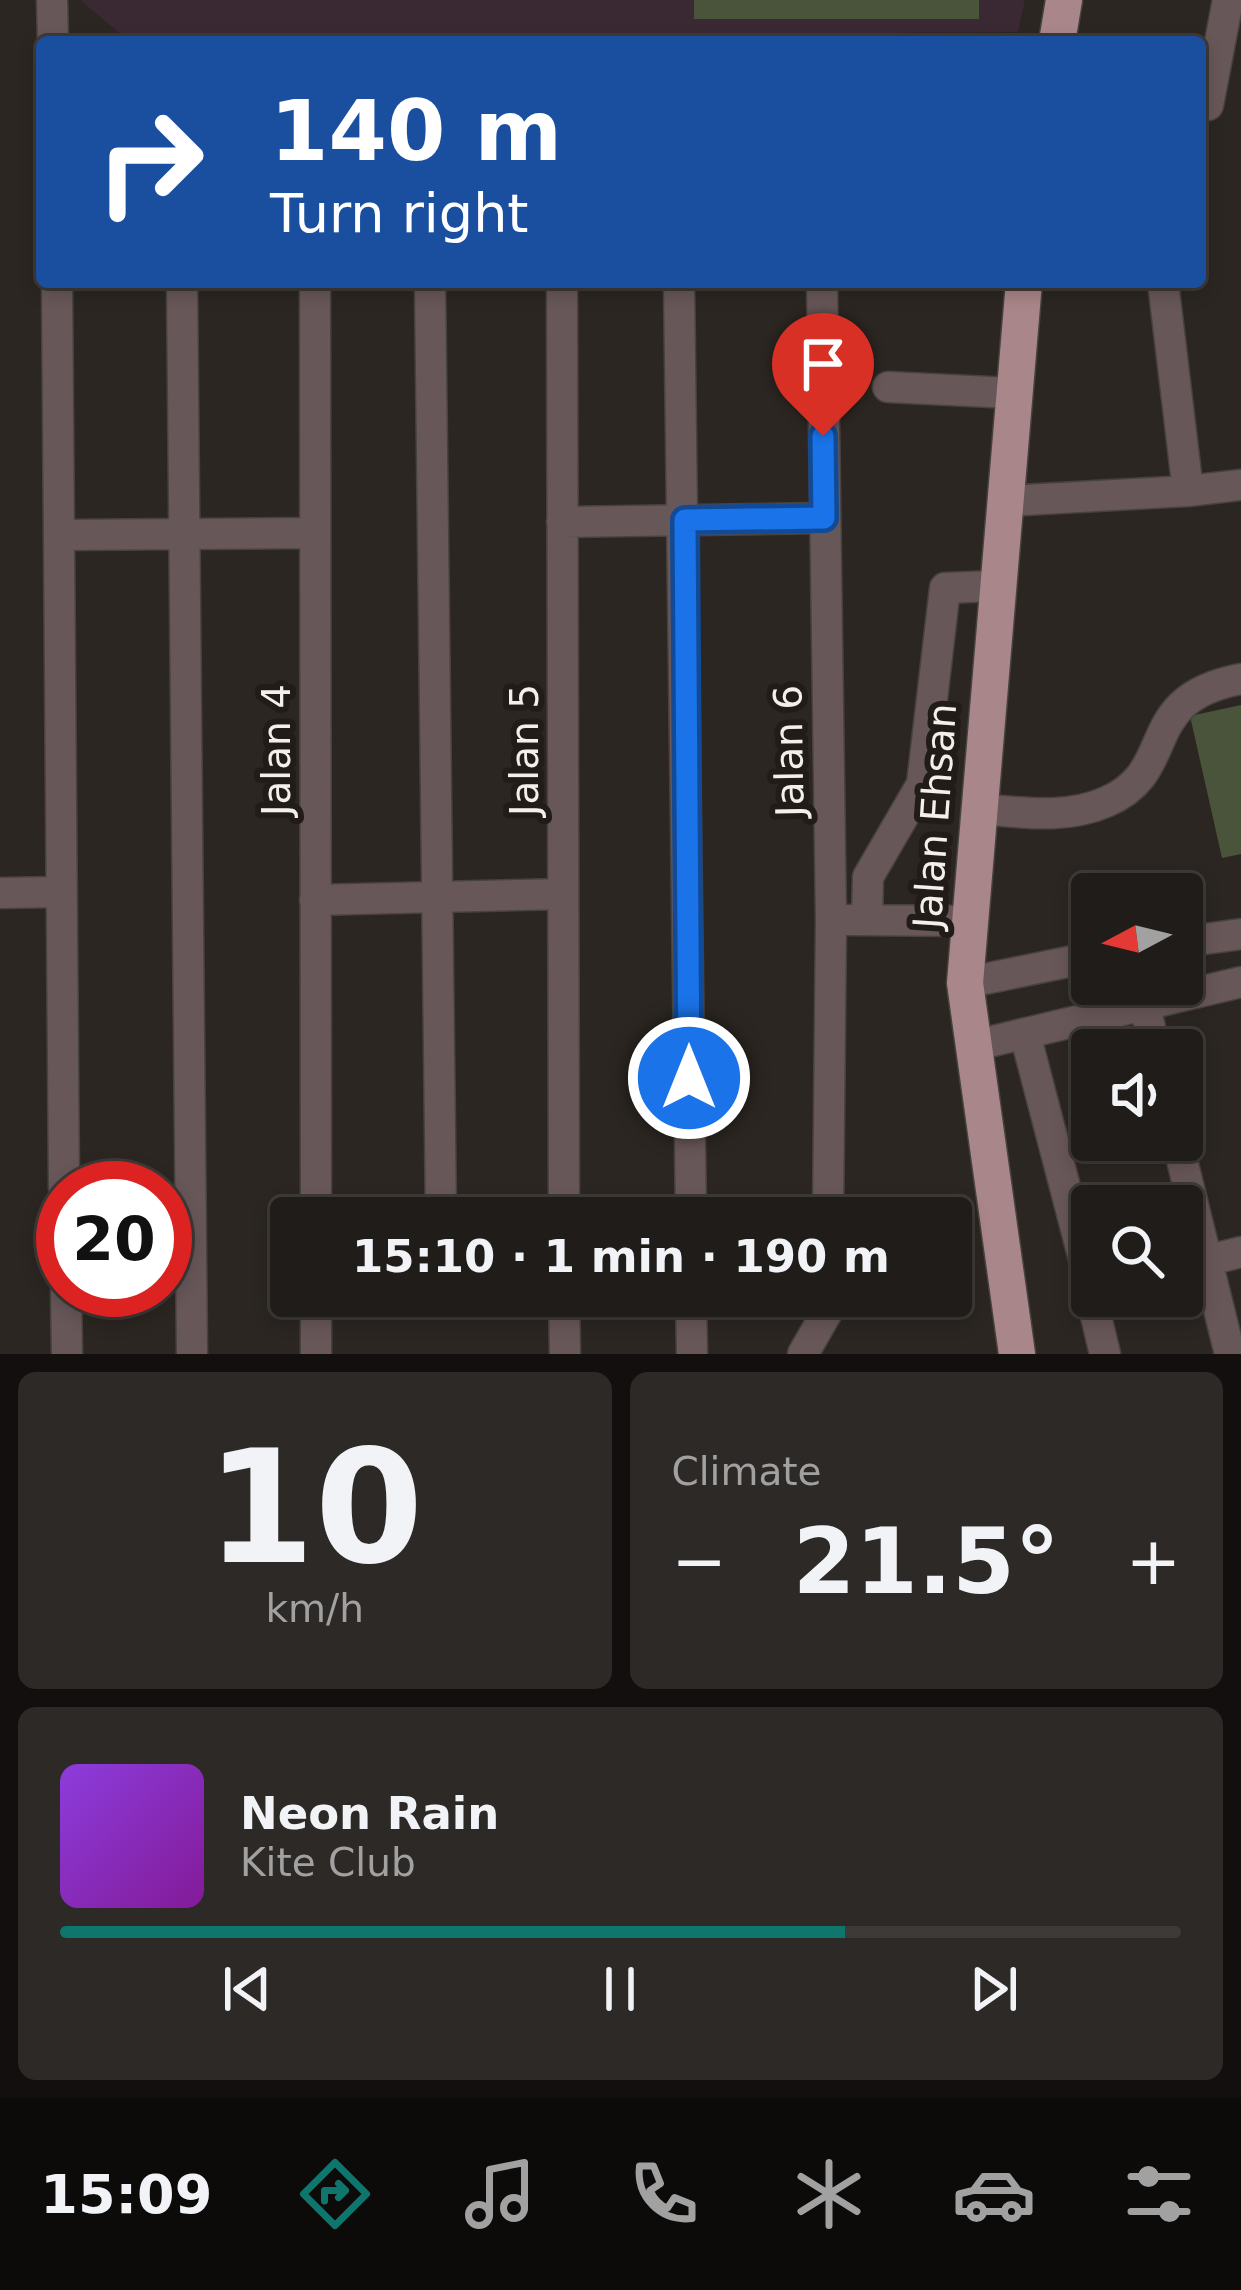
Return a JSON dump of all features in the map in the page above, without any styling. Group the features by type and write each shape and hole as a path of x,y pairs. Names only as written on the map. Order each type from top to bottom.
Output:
{"main road":[{"path":"1058,36 1064,0"},
{"name":"Jalan Ehsan","path":"1017,1354 965,983 994,586 1023,288"}],"street":[{"path":"52,0 53,36"},
{"path":"1206,97 1228,0"},
{"path":"1206,106 1241,103"},
{"path":"57,288 63,1161"},
{"path":"182,288 192,1354"},
{"name":"Jalan 4","path":"315,288 316,1197"},
{"path":"430,288 441,1197"},
{"name":"Jalan 5","path":"562,288 564,1197"},
{"path":"679,288 691,1197"},
{"name":"Jalan 6","path":"822,288 831,920 828,1197"},
{"path":"1164,288 1188,491"},
{"path":"888,387 1011,393"},
{"path":"1005,501 1241,485"},
{"path":"562,522 824,518"},
{"path":"60,536 315,533"},
{"path":"867,920 868,877 922,784 945,588 994,586"},
{"path":"978,809 1076,811 1126,791 1151,758 1170,715 1187,696 1241,679"},
{"path":"0,893 58,892"},
{"path":"315,900 563,894"},
{"path":"831,920 969,921"},
{"path":"1203,939 1241,934"},
{"path":"965,983 1071,962"},
{"path":"1203,991 1241,982"},
{"path":"972,1046 1145,1005 1150,1029"},
{"path":"1025,1034 1071,1212"},
{"path":"1203,1262 1241,1252"},
{"path":"1203,1286 1231,1354"},
{"path":"66,1317 67,1354"},
{"path":"316,1317 316,1354"},
{"path":"564,1317 565,1354"},
{"path":"691,1317 692,1354"},
{"path":"803,1354 823,1317"},
{"path":"1097,1317 1105,1354"}],"shaded area":[{"path":"80,0 1025,0 1018,32 123,36"}],"green space":[{"path":"694,0 979,0 979,19 694,19"},
{"path":"1241,705 1241,854 1222,858 1190,716"}],"route":[{"path":"689,1078 685,520 824,518 823,436"}]}
